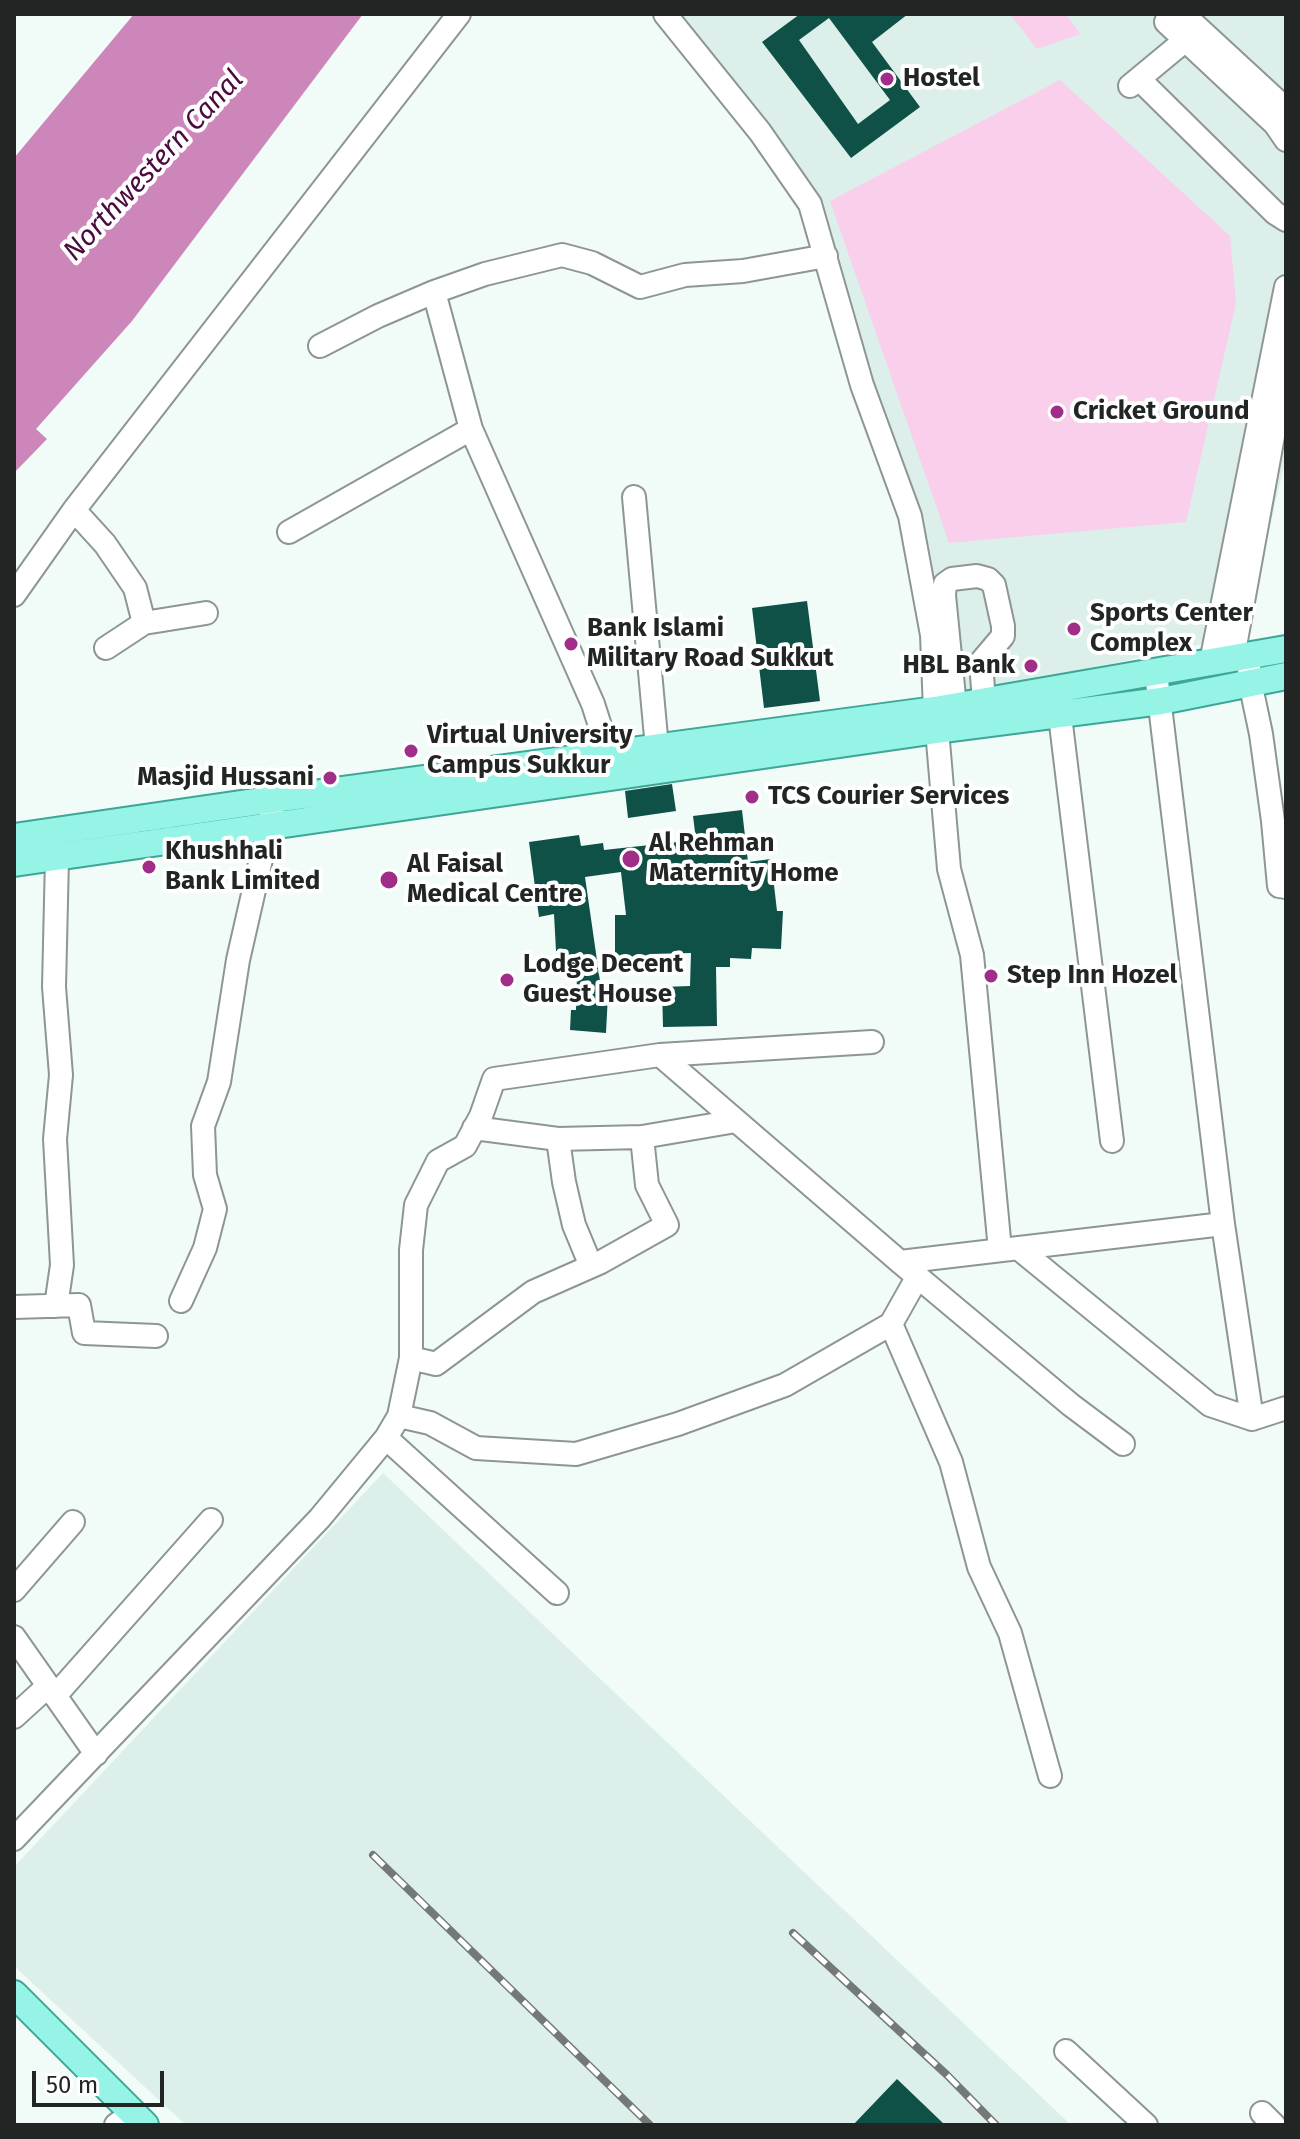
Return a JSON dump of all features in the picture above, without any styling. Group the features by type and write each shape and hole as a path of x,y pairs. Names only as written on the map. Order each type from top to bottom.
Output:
{"main road":[{"path":"14,863 268,826 942,716 984,702 1286,649"},
{"path":"14,837 657,748 942,716 1060,716 1161,701 1286,676"},
{"path":"14,1994 131,2121"}],"street":[{"path":"14,595 74,510 459,14"},
{"path":"665,14 760,132 810,204 862,385 910,516 932,635 942,716"},
{"path":"1175,14 1166,22 1189,28 1286,109"},
{"path":"1189,28 1134,83 1286,220"},
{"path":"1189,28 1286,140"},
{"path":"320,346 434,292 485,274 562,255 592,263 640,287 685,275 743,271 826,256"},
{"path":"1286,287 1238,573 1231,658 1250,682 1261,734 1279,886 1286,887"},
{"path":"434,292 471,429 593,704 609,754"},
{"path":"1238,573 1286,364"},
{"path":"289,532 471,429"},
{"path":"634,497 657,748"},
{"path":"74,510 105,544 135,588 144,623"},
{"path":"984,702 981,662 1003,636 994,585 988,579 977,576 952,579 945,584 944,595 942,716 949,869 972,955 1009,1249 1210,1405 1252,1419 1286,1408"},
{"path":"106,648 144,623 206,613"},
{"path":"1156,673 1223,1224 1252,1419"},
{"path":"1060,716 1112,1141"},
{"path":"181,1301 205,1248 215,1209 205,1175 203,1126 219,1082 238,960 275,799"},
{"path":"56,1306 62,1265 55,1139 61,1075 54,987 57,858"},
{"path":"14,1839 320,1518 386,1438 399,1416 411,1358 411,1250 416,1205 438,1161 465,1146 494,1079 660,1055 872,1042"},
{"path":"660,1055 900,1262 1071,1405 1123,1444"},
{"path":"474,1128 558,1139 642,1137 736,1121"},
{"path":"411,1358 436,1364 533,1292 591,1266 667,1225 647,1185 642,1137"},
{"path":"558,1139 574,1225 591,1266"},
{"path":"900,1262 1223,1224"},
{"path":"399,1416 430,1423 476,1448 576,1454 678,1424 785,1385 891,1324 918,1276"},
{"path":"14,1307 79,1305 84,1333 156,1336"},
{"path":"891,1324 951,1462 979,1567 1010,1633 1050,1776"},
{"path":"386,1438 557,1593"},
{"path":"17,1709 51,1691 211,1520"},
{"path":"14,1590 73,1522"},
{"path":"14,1637 96,1754"},
{"path":"1066,2051 1146,2125"}],"shaded area":[{"path":"658,14 1286,14 1286,457 1245,635 932,702 924,602 813,209"},
{"path":"1010,14 1066,14 1080,34 1037,49"},
{"name":"Cricket Ground","path":"1060,80 1230,236 1236,303 1186,522 949,543 830,201"},
{"path":"383,1473 1071,2125 186,2125 14,1966 14,1867"}],"water":[{"name":"Northwestern Canal","path":"134,14 363,14 132,321 36,429 47,439 14,473 14,158"}],"building":[{"path":"800,14 908,14 872,42 920,107 851,158 762,42","holes":["829,18 890,100 858,124 799,40"]},
{"path":"807,601 820,701 764,708 752,608"},
{"path":"672,784 676,811 628,818 625,791"},
{"path":"742,810 748,862 771,859 777,911 783,911 781,949 752,948 751,959 730,958 730,967 716,967 717,1026 663,1027 662,987 690,986 691,953 650,954 650,970 615,970 615,915 626,915 621,872 585,877 602,995 608,994 606,1033 570,1030 571,1010 576,1010 577,975 562,976 561,951 556,951 554,914 539,917 529,842 579,835 581,846 603,843 604,850 696,840 693,816"},
{"path":"897,2079 945,2125 853,2125"}],"railway":[{"path":"373,1855 650,2125"},
{"path":"793,1933 947,2075 996,2125"}],"place":[{"name":"Hostel","path":"887,79"},
{"name":"Cricket Ground","path":"1057,412"},
{"name":"Sports Center Complex","path":"1074,629"},
{"name":"Bank Islami Military Road Sukkut","path":"571,644"},
{"name":"HBL Bank","path":"1031,666"},
{"name":"Virtual University Campus Sukkur","path":"411,751"},
{"name":"Masjid Hussani","path":"330,778"},
{"name":"TCS Courier Services","path":"752,797"},
{"name":"Al Rehman Maternity Home","path":"631,859"},
{"name":"Khushhali Bank Limited","path":"149,867"},
{"name":"Al Faisal Medical Centre","path":"389,880"},
{"name":"Step Inn Hozel","path":"991,976"},
{"name":"Lodge Decent Guest House","path":"507,980"}]}
